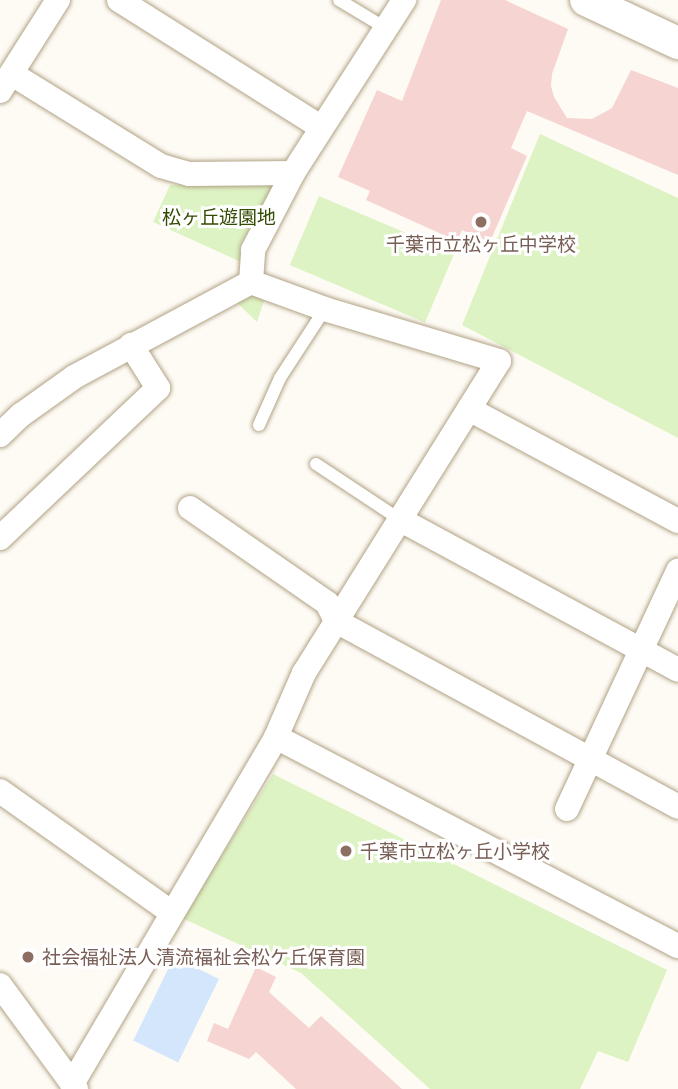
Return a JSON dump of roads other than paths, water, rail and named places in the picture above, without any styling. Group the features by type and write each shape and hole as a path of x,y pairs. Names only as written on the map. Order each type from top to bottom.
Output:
{"street":[{"path":"58,0 6,82 160,166 189,174 293,173"},
{"path":"119,0 321,127"},
{"path":"251,282 253,250 293,173 404,0"},
{"path":"586,0 678,43"},
{"path":"0,435 21,415 74,377 251,282 325,309 499,361 304,673 276,737 171,912 74,1086 0,985"},
{"path":"0,538 158,388 131,345"},
{"path":"469,409 678,521"},
{"path":"190,508 327,603 336,621 678,807"},
{"path":"399,519 678,670"},
{"path":"567,809 678,571"},
{"path":"276,737 678,946"},
{"path":"0,791 171,912"}],"lane":[{"path":"339,0 387,29"},
{"path":"259,425 280,378 325,309"},
{"path":"316,464 399,519"}],"water":[{"path":"174,957 219,979 178,1063 133,1041"}],"place":[{"name":"千葉市立松ヶ丘中学校","path":"481,222"},
{"name":"千葉市立松ヶ丘小学校","path":"346,851"},
{"name":"社会福祉法人清流福祉会松ケ丘保育園","path":"28,957"}],"park label":[{"name":"松ヶ丘遊園地","path":"219,217"}]}
